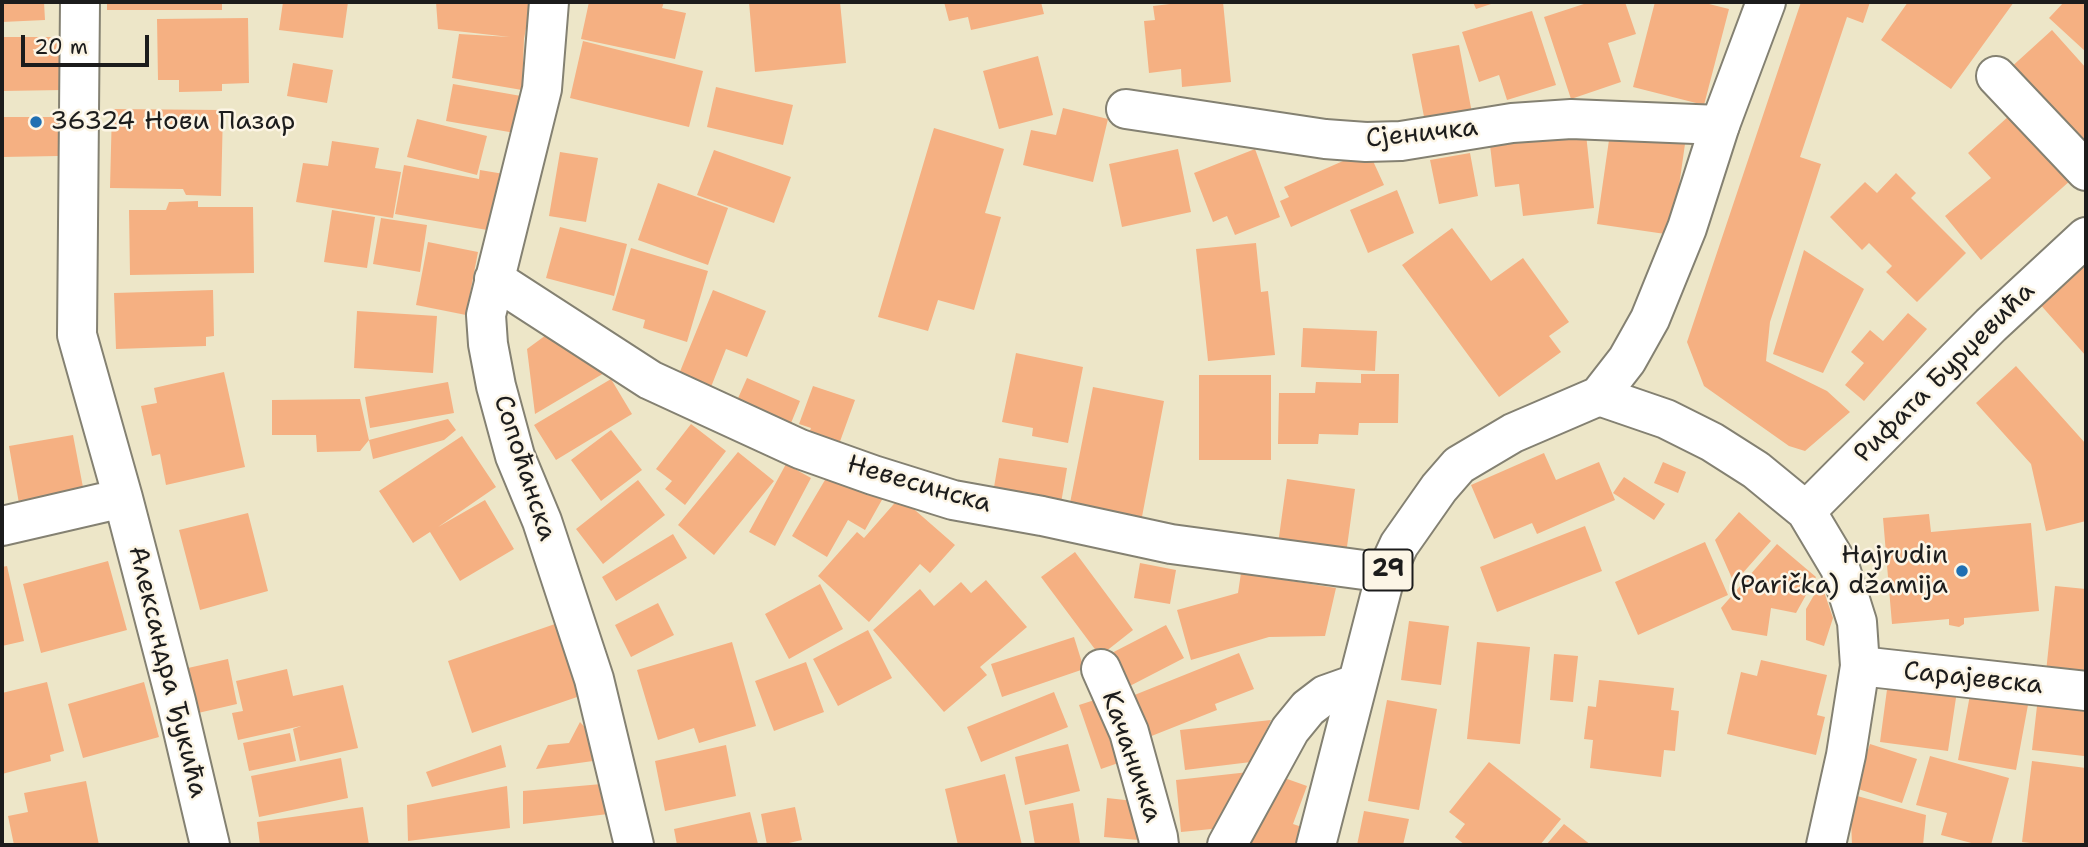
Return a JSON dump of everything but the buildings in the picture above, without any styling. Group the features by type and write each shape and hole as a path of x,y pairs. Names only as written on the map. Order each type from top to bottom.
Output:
{"street":[{"name":"Александра Ђукића","path":"80,2 77,335 176,701 210,845"},
{"name":"Сопоћанска","path":"549,2 542,89 486,315 488,344 514,456 542,522 582,637 634,845"},
{"name":"29","path":"1316,845 1386,573 1399,545 1418,516 1459,465 1513,433 1599,396 1627,360 1650,319 1687,229 1720,125 1766,2"},
{"path":"1996,76 2086,171"},
{"name":"Сјеничка","path":"1126,109 1325,139 1366,142 1401,141 1512,123 1571,119 1720,125"},
{"name":"Рифата Бурџевића","path":"1806,511 1991,325 2086,237"},
{"name":"Невесинска","path":"494,279 650,380 800,449 873,475 953,500 1171,544 1386,573"},
{"path":"1599,396 1667,419 1712,442 1756,470 1806,511 1840,568 1857,622 1860,667 1846,755 1826,845"},
{"path":"2,526 123,498"},
{"name":"Сарајевска","path":"1860,667 2086,691"},
{"name":"Качаничка","path":"1101,669 1129,732 1159,845"},
{"path":"1227,845 1290,730 1308,708 1325,695 1356,684"}],"place":[{"name":"36324 Нови Пазар","path":"36,122"},
{"name":"Hajrudin (Parička) džamija","path":"1962,571"}]}
